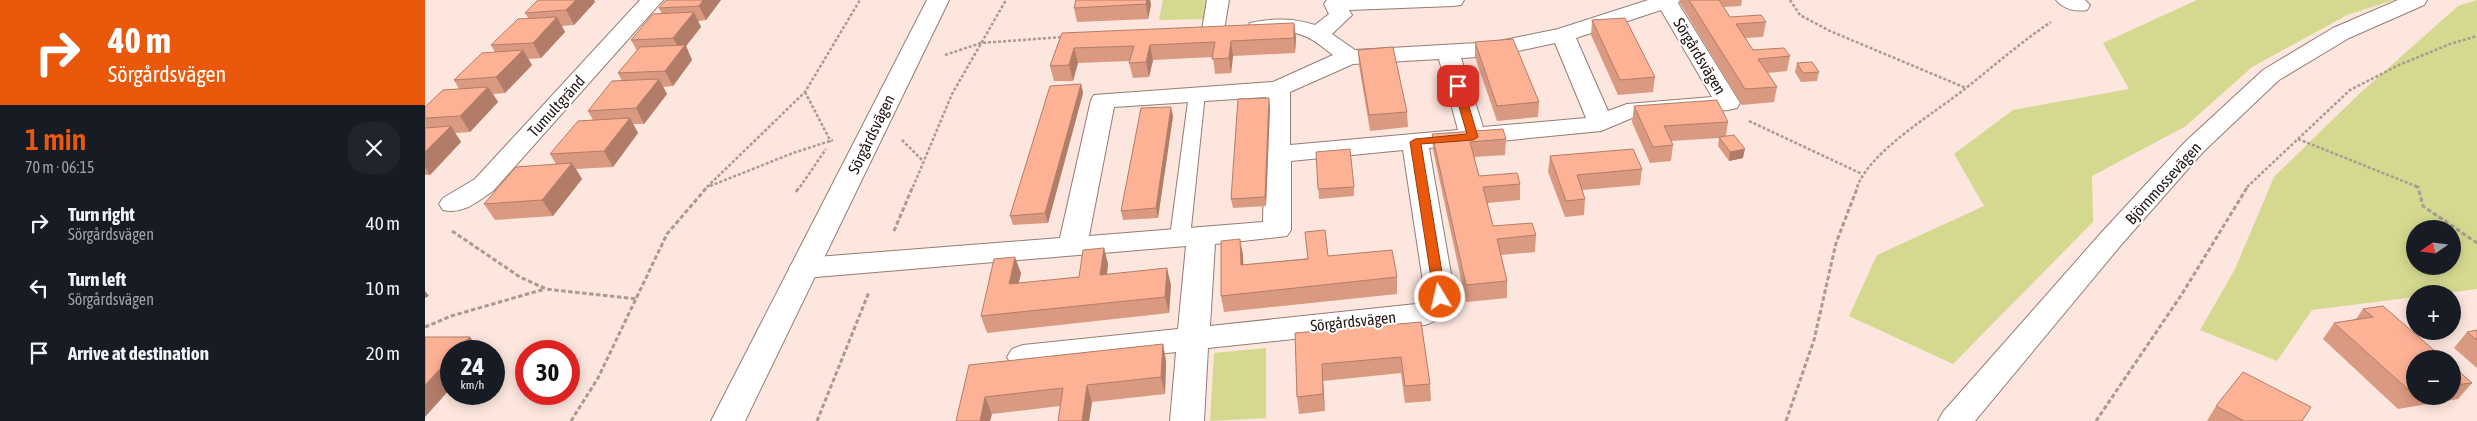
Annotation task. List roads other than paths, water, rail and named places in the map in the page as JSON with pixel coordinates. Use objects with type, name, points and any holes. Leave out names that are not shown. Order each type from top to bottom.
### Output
[{"type":"street","name":"Tumultgränd","points":[[453,204],[484,185],[652,0]]},
{"type":"street","name":"Sörgårdsvägen","points":[[727,421],[917,38],[939,0]]},
{"type":"street","points":[[1218,0],[1219,29],[1295,26],[1318,34],[1350,58]]},
{"type":"street","points":[[1333,2],[1444,0]]},
{"type":"street","name":"Sörgårdsvägen","points":[[1073,245],[1103,100],[1278,89],[1333,63],[1350,58],[1495,48],[1563,36],[1668,0],[1728,103],[1627,111],[1601,124],[1278,154]]},
{"type":"street","name":"Björnmossevägen","points":[[1955,421],[2111,239],[2194,147],[2271,75],[2341,33],[2416,0]]},
{"type":"street","points":[[1318,34],[1341,15],[1333,2]]},
{"type":"street","points":[[1563,36],[1601,124]]},
{"type":"street","points":[[1448,52],[1473,137]]},
{"type":"street","points":[[804,268],[1277,230],[1278,89]]},
{"type":"street","name":"Sörgårdsvägen","points":[[1023,357],[1425,314],[1440,297],[1415,142]]},
{"type":"street","points":[[1187,421],[1193,339],[1190,236]]},
{"type":"lane","points":[[1190,236],[1197,94]]}]
